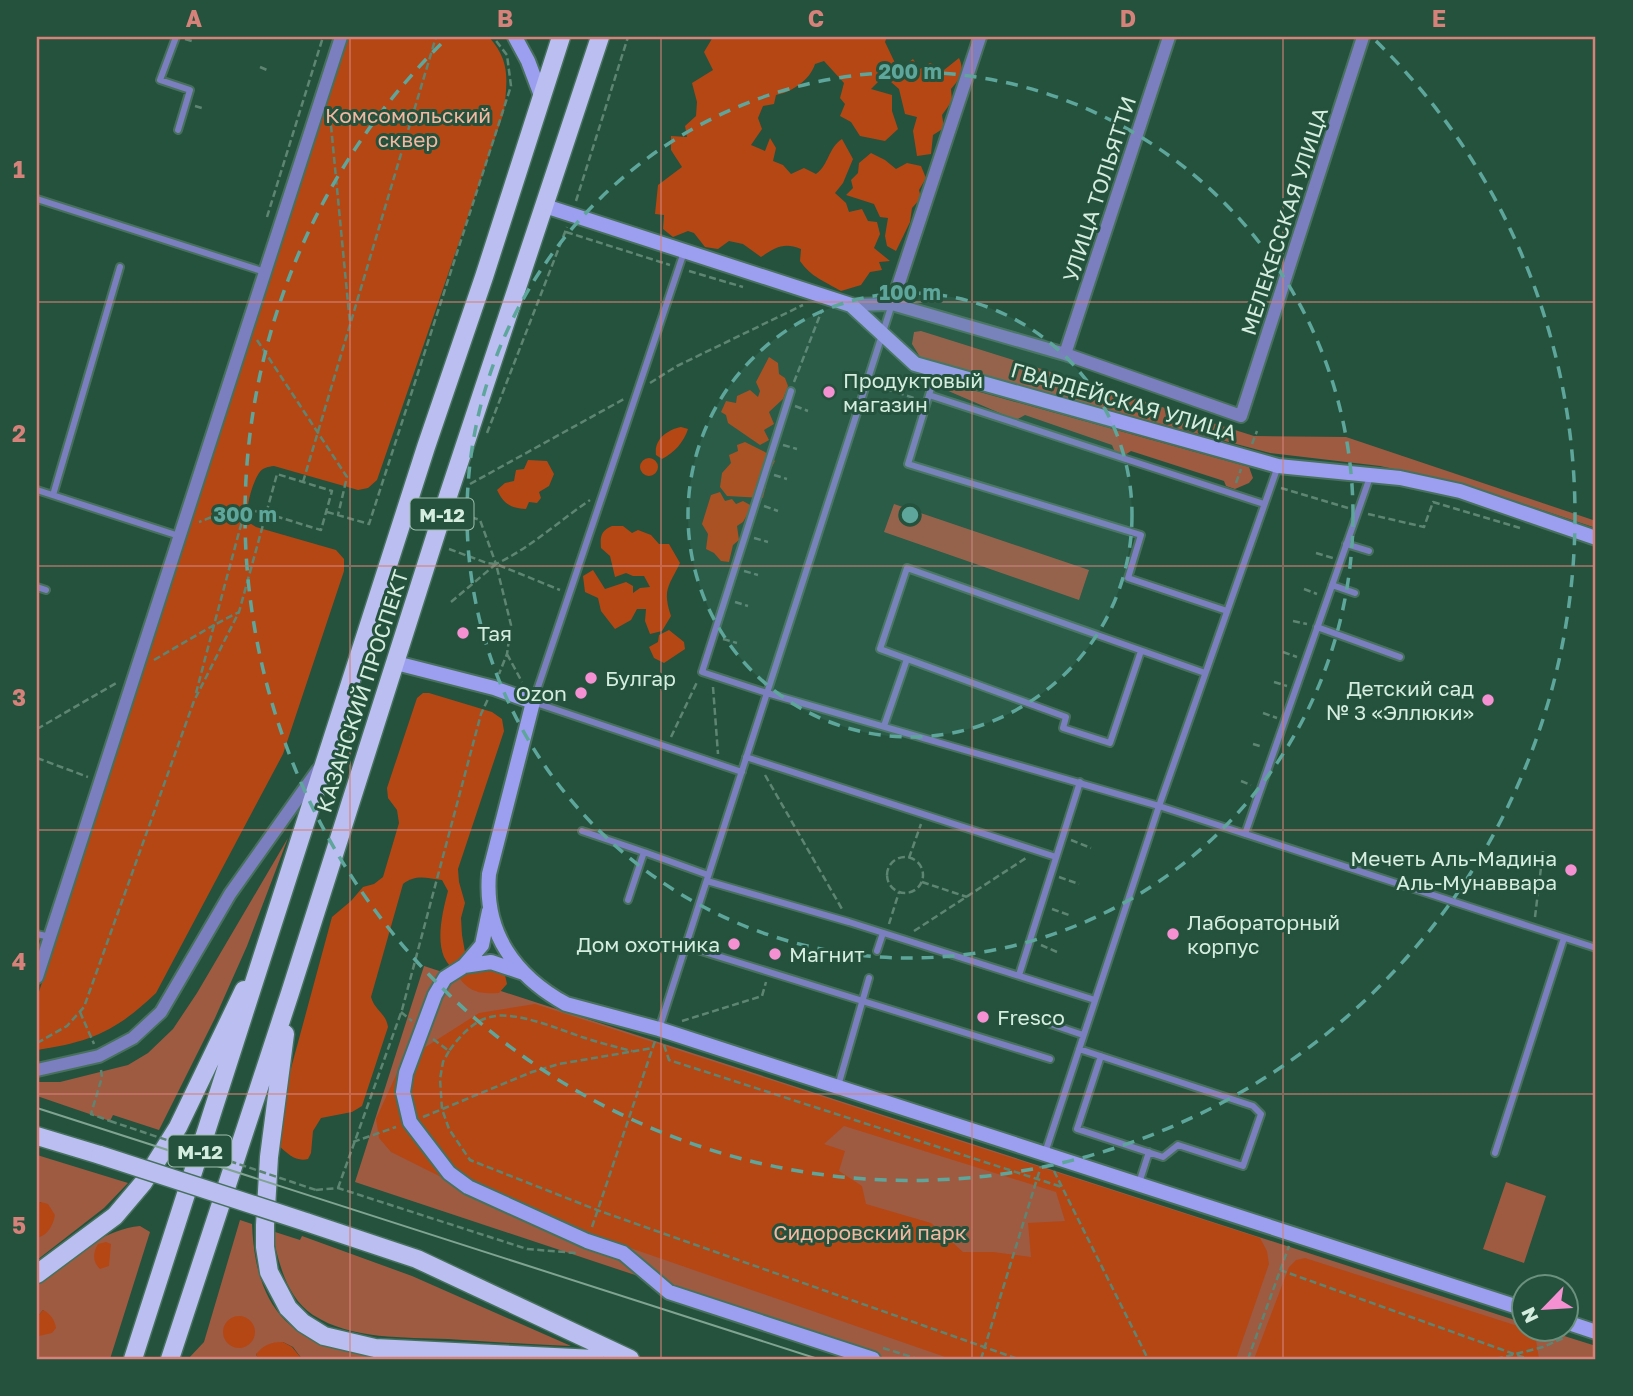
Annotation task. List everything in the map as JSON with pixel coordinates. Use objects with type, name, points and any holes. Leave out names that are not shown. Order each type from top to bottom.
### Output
[{"type":"main road","name":"КАЗАНСКИЙ ПРОСПЕКТ","points":[[133,1359],[426,447],[561,37]]},
{"type":"main road","name":"КАЗАНСКИЙ ПРОСПЕКТ","points":[[170,1359],[290,993],[449,492],[600,37]]},
{"type":"main road","points":[[37,1274],[115,1216],[143,1183],[178,1127],[223,1029],[268,944]]},
{"type":"main road","points":[[290,993],[269,1157],[265,1225],[265,1247],[270,1272],[288,1308],[303,1324],[324,1336],[375,1348],[594,1359]]},
{"type":"main road","points":[[37,1136],[417,1259],[630,1359]]},
{"type":"street","points":[[37,977],[43,935],[136,671],[341,37]]},
{"type":"street","points":[[515,37],[528,61],[542,98]]},
{"type":"street","points":[[892,304],[981,37]]},
{"type":"street","name":"УЛИЦА ТОЛЬЯТТИ","points":[[1065,354],[1169,37]]},
{"type":"street","name":"МЕЛЕКЕССКАЯ УЛИЦА","points":[[1065,354],[1241,416],[1363,37]]},
{"type":"street","name":"ГВАРДЕЙСКАЯ УЛИЦА","points":[[545,206],[851,305],[915,364],[1278,466],[1400,478],[1460,491],[1596,538]]},
{"type":"street","points":[[851,305],[892,304],[1065,354]]},
{"type":"street","points":[[396,663],[494,688],[533,702],[489,874],[490,910],[482,945],[464,966],[445,978],[435,995],[406,1073],[403,1092],[410,1122],[449,1173],[468,1187],[587,1241],[623,1254],[669,1292],[876,1353]]},
{"type":"street","points":[[37,1070],[99,1056],[133,1038],[161,1012],[230,894],[328,756]]},
{"type":"street","points":[[490,910],[502,946],[540,987],[566,1004],[659,1029],[1510,1304]]},
{"type":"street","points":[[464,966],[491,962],[526,974]]},
{"type":"lane","points":[[176,37],[160,80],[190,90],[177,131]]},
{"type":"lane","points":[[37,199],[265,272]]},
{"type":"lane","points":[[685,250],[533,702],[741,772]]},
{"type":"lane","points":[[53,495],[120,267]]},
{"type":"lane","points":[[659,1029],[892,304]]},
{"type":"lane","points":[[937,370],[908,464],[1140,535],[1128,578],[1227,611]]},
{"type":"lane","points":[[791,391],[702,672],[1159,806],[1596,948]]},
{"type":"lane","points":[[928,398],[1264,504]]},
{"type":"lane","points":[[1045,1153],[1159,806],[1278,466]]},
{"type":"lane","points":[[1245,834],[1370,475]]},
{"type":"lane","points":[[37,490],[181,532]]},
{"type":"lane","points":[[1346,544],[1368,551]]},
{"type":"lane","points":[[1140,651],[1110,743],[1063,728],[1066,717],[880,649],[907,568],[1205,673]]},
{"type":"lane","points":[[1332,585],[1355,593]]},
{"type":"lane","points":[[37,587],[46,590]]},
{"type":"lane","points":[[1317,627],[1400,657]]},
{"type":"lane","points":[[884,726],[907,659]]},
{"type":"lane","points":[[746,757],[1056,857]]},
{"type":"lane","points":[[1019,975],[1080,782]]},
{"type":"lane","points":[[582,831],[644,852],[707,878],[1095,1000]]},
{"type":"lane","points":[[628,900],[644,852]]},
{"type":"lane","points":[[877,951],[883,933]]},
{"type":"lane","points":[[1495,1153],[1564,938]]},
{"type":"lane","points":[[685,946],[1050,1059]]},
{"type":"lane","points":[[838,1086],[869,978]]},
{"type":"lane","points":[[1039,1020],[1083,1035]]},
{"type":"lane","points":[[1079,1049],[1101,1056],[1253,1106],[1261,1114],[1243,1166],[1178,1144],[1163,1157],[1077,1129],[1101,1056]]},
{"type":"lane","points":[[1139,1183],[1149,1152]]},
{"type":"path","points":[[303,482],[436,37]]},
{"type":"path","points":[[327,512],[369,524],[511,86],[507,55],[493,37]]},
{"type":"path","points":[[487,435],[572,215],[628,37]]},
{"type":"path","points":[[260,67],[267,70]]},
{"type":"path","points":[[330,108],[350,326]]},
{"type":"path","points":[[791,391],[827,297]]},
{"type":"path","points":[[247,326],[347,477],[338,515]]},
{"type":"path","points":[[866,382],[928,398]]},
{"type":"path","points":[[467,485],[472,473]]},
{"type":"path","points":[[181,532],[236,509],[266,515],[321,530],[332,491],[277,474],[266,515],[239,612],[194,701]]},
{"type":"path","points":[[1270,485],[1357,511],[1424,527],[1433,502],[1519,528]]},
{"type":"path","points":[[451,602],[496,564],[518,554],[604,490]]},
{"type":"path","points":[[37,1043],[67,1026],[84,1007],[194,701],[245,510]]},
{"type":"path","points":[[338,1188],[402,1010],[481,714],[507,654],[511,625],[496,564],[480,520],[461,514]]},
{"type":"path","points":[[449,551],[496,564],[569,594]]},
{"type":"path","points":[[1316,552],[1340,560]]},
{"type":"path","points":[[735,568],[758,575]]},
{"type":"path","points":[[1304,589],[1328,597]]},
{"type":"path","points":[[725,599],[748,606]]},
{"type":"path","points":[[136,671],[239,612]]},
{"type":"path","points":[[1293,621],[1317,627]]},
{"type":"path","points":[[713,636],[737,643]]},
{"type":"path","points":[[1283,652],[1306,660]]},
{"type":"path","points":[[507,654],[533,702]]},
{"type":"path","points":[[666,747],[702,672]]},
{"type":"path","points":[[712,675],[719,764]]},
{"type":"path","points":[[37,729],[118,682]]},
{"type":"path","points":[[37,758],[88,777]]},
{"type":"path","points":[[756,760],[849,922]]},
{"type":"path","points":[[909,858],[924,814]]},
{"type":"path","points":[[1062,837],[1091,848]]},
{"type":"path","points":[[903,939],[1037,850]]},
{"type":"path","points":[[1538,908],[1543,851]]},
{"type":"path","points":[[909,858],[922,869],[922,882],[912,892],[899,892],[888,880],[889,868],[897,859],[909,858]]},
{"type":"path","points":[[1051,874],[1079,884]]},
{"type":"path","points":[[922,882],[967,897]]},
{"type":"path","points":[[883,933],[890,923],[899,892]]},
{"type":"path","points":[[1041,906],[1069,915]]},
{"type":"path","points":[[1030,941],[1057,952]]},
{"type":"path","points":[[659,1029],[762,996],[769,972]]},
{"type":"path","points":[[80,1012],[99,1056]]},
{"type":"path","points":[[634,1051],[528,1021],[490,1017],[457,1040],[443,1062],[440,1079],[442,1109],[449,1129],[470,1160],[597,1210],[1018,1359]]},
{"type":"path","points":[[102,1077],[91,1114],[110,1121],[316,1190],[338,1188],[527,1249],[583,1253],[659,1029]]},
{"type":"path","points":[[659,1029],[668,1060],[1062,1187]]},
{"type":"path","points":[[423,1031],[449,1051]]},
{"type":"path","points":[[353,1143],[532,1072],[559,1064],[653,1048]]},
{"type":"path","points":[[981,1359],[1045,1153]]},
{"type":"path","points":[[1045,1153],[1148,1359]]},
{"type":"path","points":[[1248,1359],[1293,1233]]},
{"type":"path","points":[[1280,1270],[1528,1359]]},
{"type":"path","points":[[1496,1359],[1543,1347],[1591,1330]]},
{"type":"path","points":[[876,1353],[918,1359]]},
{"type":"green space","name":"Комсомольский сквер","points":[[347,37],[489,37],[501,55],[506,72],[504,112],[377,480],[368,488],[358,490],[274,466],[261,471],[256,478],[248,503],[248,522],[256,527],[336,550],[344,559],[344,571],[283,754],[156,993],[128,1017],[102,1033],[73,1043],[37,1050],[37,998]]},
{"type":"green space","points":[[713,37],[887,37],[885,42],[895,63],[887,77],[871,89],[892,95],[892,111],[898,129],[885,141],[860,136],[851,122],[840,116],[845,104],[840,98],[844,83],[824,61],[815,64],[800,84],[776,95],[774,104],[763,106],[758,118],[762,129],[751,145],[765,151],[770,138],[776,148],[773,161],[783,165],[791,174],[804,168],[816,174],[842,139],[853,159],[843,183],[835,193],[846,203],[849,212],[862,209],[868,221],[877,222],[880,234],[874,248],[890,261],[879,262],[882,270],[870,272],[861,285],[841,291],[823,281],[804,266],[800,261],[801,249],[795,247],[780,247],[761,257],[743,244],[729,241],[718,249],[705,247],[694,233],[688,231],[673,237],[663,229],[664,215],[655,214],[658,185],[682,167],[671,150],[671,136],[687,137],[685,126],[696,116],[697,102],[692,83],[713,70],[704,52]]},
{"type":"green space","points":[[959,58],[959,78],[951,89],[952,101],[942,115],[944,128],[933,135],[931,154],[917,156],[913,131],[917,117],[905,114],[899,89],[891,82],[901,68],[913,59],[920,69],[930,63],[944,70]]},
{"type":"green space","points":[[871,153],[896,169],[907,163],[921,166],[926,178],[919,190],[921,198],[912,208],[910,222],[896,251],[887,246],[885,236],[888,218],[880,217],[874,204],[846,195],[853,188],[851,180],[858,173],[859,163]]},
{"type":"green space","points":[[921,331],[1254,436],[1346,437],[1596,521],[1596,528],[1464,484],[1380,466],[1270,453],[928,362],[920,357],[912,344],[914,332]]},
{"type":"green space","points":[[769,357],[778,363],[779,374],[785,378],[788,386],[783,399],[769,412],[774,424],[764,430],[769,440],[760,445],[728,423],[726,415],[721,412],[726,401],[736,403],[737,396],[750,390],[758,397],[760,391],[756,382]]},
{"type":"green space","points":[[951,384],[1249,467],[1253,478],[1249,483],[1235,489],[1226,486],[1224,481],[1131,451],[1125,455],[1115,452],[1112,445],[1025,415],[1016,420],[946,390]]},
{"type":"green space","points":[[681,427],[688,429],[678,447],[662,459],[656,455],[659,440],[671,430]]},
{"type":"green space","points":[[745,442],[765,452],[775,461],[763,498],[727,496],[720,487],[722,473],[731,463],[729,455],[738,451],[737,445]]},
{"type":"green space","points":[[649,458],[655,461],[658,467],[655,473],[649,476],[643,473],[640,467],[643,461]]},
{"type":"green space","points":[[528,460],[547,461],[554,474],[549,486],[539,492],[541,498],[537,503],[529,502],[526,509],[516,508],[505,502],[497,490],[505,483],[514,481],[516,470],[524,469]]},
{"type":"green space","points":[[720,492],[725,501],[732,499],[736,504],[743,501],[752,506],[743,522],[737,526],[739,540],[733,545],[729,562],[721,561],[706,549],[708,534],[702,524],[711,495]]},
{"type":"green space","points":[[894,504],[1089,570],[1079,600],[884,532]]},
{"type":"green space","points":[[612,526],[623,526],[632,533],[638,530],[651,535],[659,544],[669,544],[680,563],[668,588],[667,600],[671,616],[662,631],[650,634],[645,621],[646,609],[637,609],[631,620],[615,629],[601,611],[598,598],[585,592],[583,576],[593,570],[605,589],[626,582],[633,586],[633,593],[640,588],[650,587],[644,576],[626,573],[615,577],[610,556],[601,548],[603,532]]},
{"type":"green space","points":[[669,630],[684,642],[685,649],[664,663],[654,658],[649,647],[658,642],[659,635]]},
{"type":"green space","points":[[423,693],[492,712],[502,719],[504,731],[458,869],[465,903],[461,918],[465,952],[472,963],[494,968],[505,975],[507,984],[499,993],[475,991],[461,981],[447,962],[440,933],[448,891],[442,880],[417,878],[403,884],[371,997],[388,1027],[362,1106],[352,1112],[321,1118],[313,1131],[308,1159],[292,1157],[279,1146],[277,1120],[332,917],[363,887],[374,884],[383,877],[399,823],[397,810],[388,798],[387,788],[417,698]]},
{"type":"green space","points":[[288,838],[247,946],[215,1018],[159,1130],[113,1115],[110,1121],[37,1096],[37,1082],[60,1082],[128,1065],[148,1053],[173,1029]]},
{"type":"green space","name":"Сидоровский парк","points":[[424,966],[1510,1318],[1510,1344],[1580,1344],[1580,1341],[1596,1346],[1596,1359],[888,1359],[355,1182]]},
{"type":"green space","name":"Сидоровский парк","points":[[535,1004],[1260,1238],[1267,1251],[1269,1264],[1236,1359],[951,1359],[477,1195],[391,1152],[379,1138],[376,1119],[402,1062],[479,1013]],"holes":[[[844,1126],[1056,1192],[1065,1221],[1028,1223],[1031,1257],[993,1252],[963,1252],[931,1223],[866,1204],[862,1186],[839,1171],[845,1151],[824,1144]]]},
{"type":"green space","points":[[37,1155],[128,1183],[104,1208],[37,1260],[41,1202],[37,1204]]},
{"type":"green space","points":[[1506,1182],[1546,1196],[1524,1263],[1483,1249]]},
{"type":"green space","points":[[37,1204],[48,1204],[55,1215],[49,1230],[37,1238]]},
{"type":"green space","points":[[240,1220],[252,1224],[258,1268],[270,1301],[289,1324],[314,1340],[343,1350],[375,1355],[450,1359],[302,1359],[293,1347],[283,1342],[256,1354],[258,1359],[188,1359],[204,1342]]},
{"type":"green space","points":[[140,1226],[150,1232],[110,1359],[37,1359],[37,1335],[39,1336],[52,1319],[43,1310],[37,1317],[37,1284],[98,1240]]},
{"type":"green space","points":[[272,1231],[300,1240],[302,1236],[412,1276],[571,1346],[379,1336],[328,1323],[313,1315],[296,1298],[280,1266]]},
{"type":"green space","points":[[98,1244],[111,1244],[109,1266],[100,1269],[94,1254]]},
{"type":"green space","points":[[1305,1258],[1510,1323],[1510,1344],[1537,1344],[1539,1359],[1254,1359],[1289,1267],[1296,1260]]},
{"type":"green space","points":[[43,1310],[52,1317],[56,1328],[52,1333],[39,1336],[37,1317]]},
{"type":"green space","points":[[239,1316],[250,1321],[255,1332],[250,1343],[239,1348],[228,1343],[223,1332],[228,1321]]},
{"type":"green space","points":[[283,1342],[292,1347],[302,1359],[258,1359],[256,1354],[265,1346]]},
{"type":"tram line","points":[[37,1108],[818,1359]]},
{"type":"place","name":"Продуктовый магазин","points":[[829,392]]},
{"type":"place","name":"Тая","points":[[463,633]]},
{"type":"place","name":"Булгар","points":[[591,678]]},
{"type":"place","name":"Ozon","points":[[581,693]]},
{"type":"place","name":"Детский сад № 3 «Эллюки»","points":[[1488,700]]},
{"type":"place","name":"Мечеть Аль-Мадина Аль-Мунаввара","points":[[1571,870]]},
{"type":"place","name":"Лабораторный корпус","points":[[1173,934]]},
{"type":"place","name":"Дом охотника","points":[[734,944]]},
{"type":"place","name":"Магнит","points":[[775,954]]},
{"type":"place","name":"Fresco","points":[[983,1017]]}]
